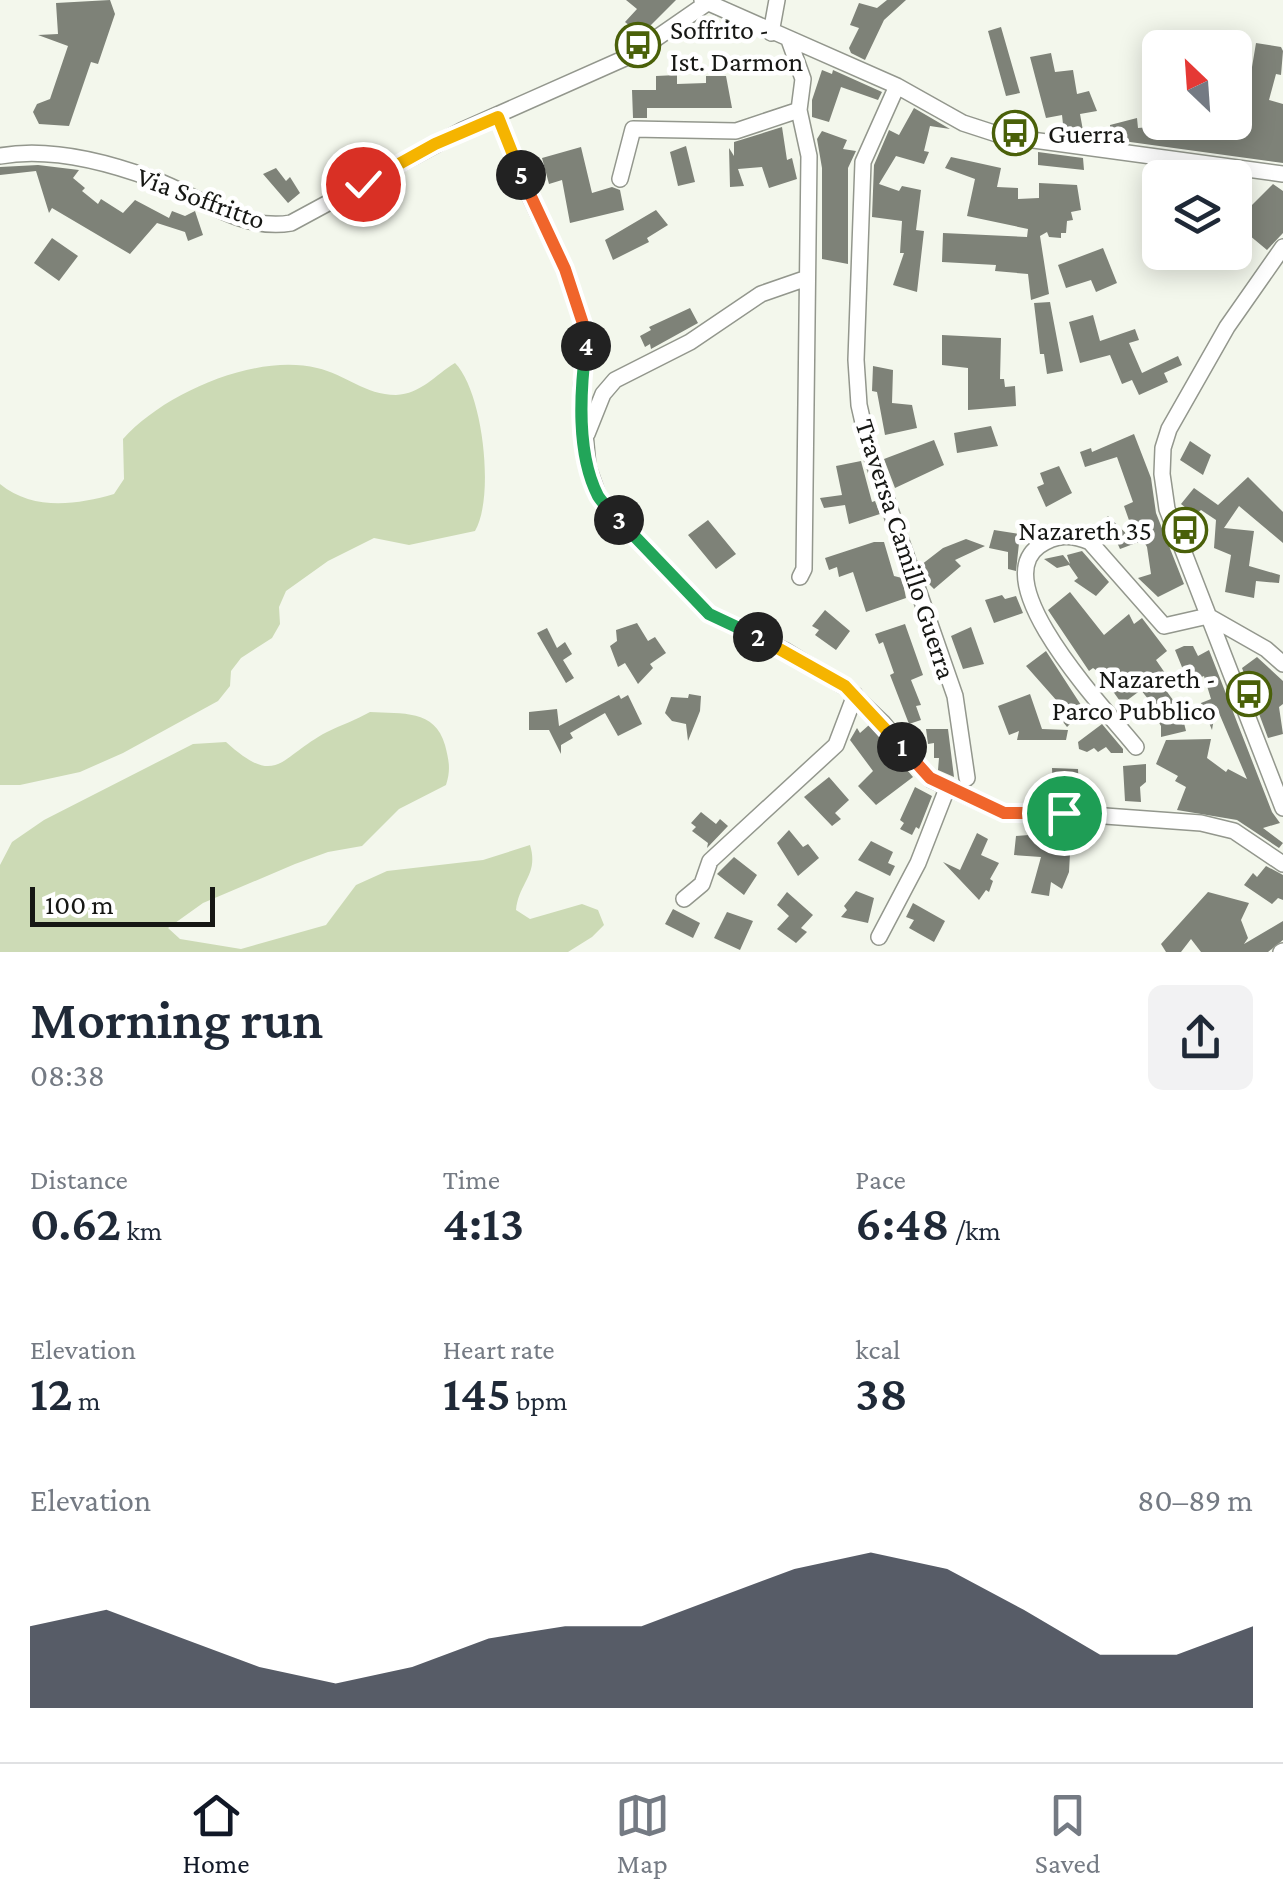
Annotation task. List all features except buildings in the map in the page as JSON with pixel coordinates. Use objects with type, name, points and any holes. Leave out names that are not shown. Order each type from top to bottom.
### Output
[{"type":"street","points":[[771,32],[777,0]]},
{"type":"street","points":[[705,2],[897,86],[963,123],[1003,136],[1283,174]]},
{"type":"street","name":"Via Soffritto","points":[[0,156],[89,160],[152,178],[269,227],[291,223],[435,144],[632,54],[705,2]]},
{"type":"street","points":[[789,40],[803,79],[799,110],[808,156],[806,494],[804,568],[800,576]]},
{"type":"street","name":"Traversa Camillo Guerra","points":[[897,86],[863,162],[856,343],[859,406],[870,449],[955,696],[967,778]]},
{"type":"street","points":[[620,180],[632,129],[736,131],[799,110]]},
{"type":"street","points":[[498,117],[526,188],[565,269],[587,336],[581,389],[588,467],[599,498],[709,614],[784,650],[855,695],[930,778],[1004,813],[1064,813],[1216,826],[1234,831],[1283,864]]},
{"type":"street","points":[[1283,247],[1227,327],[1169,429],[1163,448],[1167,509],[1278,783],[1283,808]]},
{"type":"street","points":[[585,440],[604,394],[615,380],[690,342],[761,294],[807,278]]},
{"type":"street","points":[[1136,748],[1035,613],[1024,578],[1032,551],[1056,536],[1078,536],[1090,542],[1164,626],[1208,616],[1266,649],[1283,664]]},
{"type":"street","points":[[684,899],[702,884],[710,861],[836,745],[855,695]]},
{"type":"street","points":[[879,937],[918,863],[948,786]]},
{"type":"green space","points":[[455,363],[473,396],[483,445],[484,494],[475,531],[409,545],[374,538],[328,561],[286,591],[279,607],[280,624],[272,638],[241,658],[231,671],[230,686],[218,701],[80,772],[20,785],[0,785],[0,484],[13,493],[41,502],[85,501],[114,494],[124,479],[123,439],[162,406],[186,392],[240,372],[267,366],[317,368],[375,392],[396,395],[420,388]]},
{"type":"green space","points":[[370,712],[416,716],[434,725],[448,756],[446,785],[399,809],[362,846],[328,852],[203,903],[168,928],[180,939],[241,949],[326,925],[356,885],[387,871],[483,860],[530,845],[532,864],[516,910],[530,919],[582,904],[598,910],[604,925],[568,952],[0,952],[0,865],[12,842],[44,820],[193,744],[226,742],[257,764],[268,766],[288,759],[327,732]]},
{"type":"place","name":"Soffrito - Ist. Darmon","points":[[638,45]]},
{"type":"place","name":"Guerra","points":[[1015,133]]},
{"type":"place","name":"Nazareth 35","points":[[1185,530]]},
{"type":"place","name":"Nazareth - Parco Pubblico","points":[[1249,694]]},
{"type":"route","points":[[363,184],[463,130],[498,117],[526,188],[565,269],[587,336],[581,389],[588,467],[599,498],[709,614],[784,650],[845,686],[883,722],[930,778],[1004,813],[1064,813]]}]
